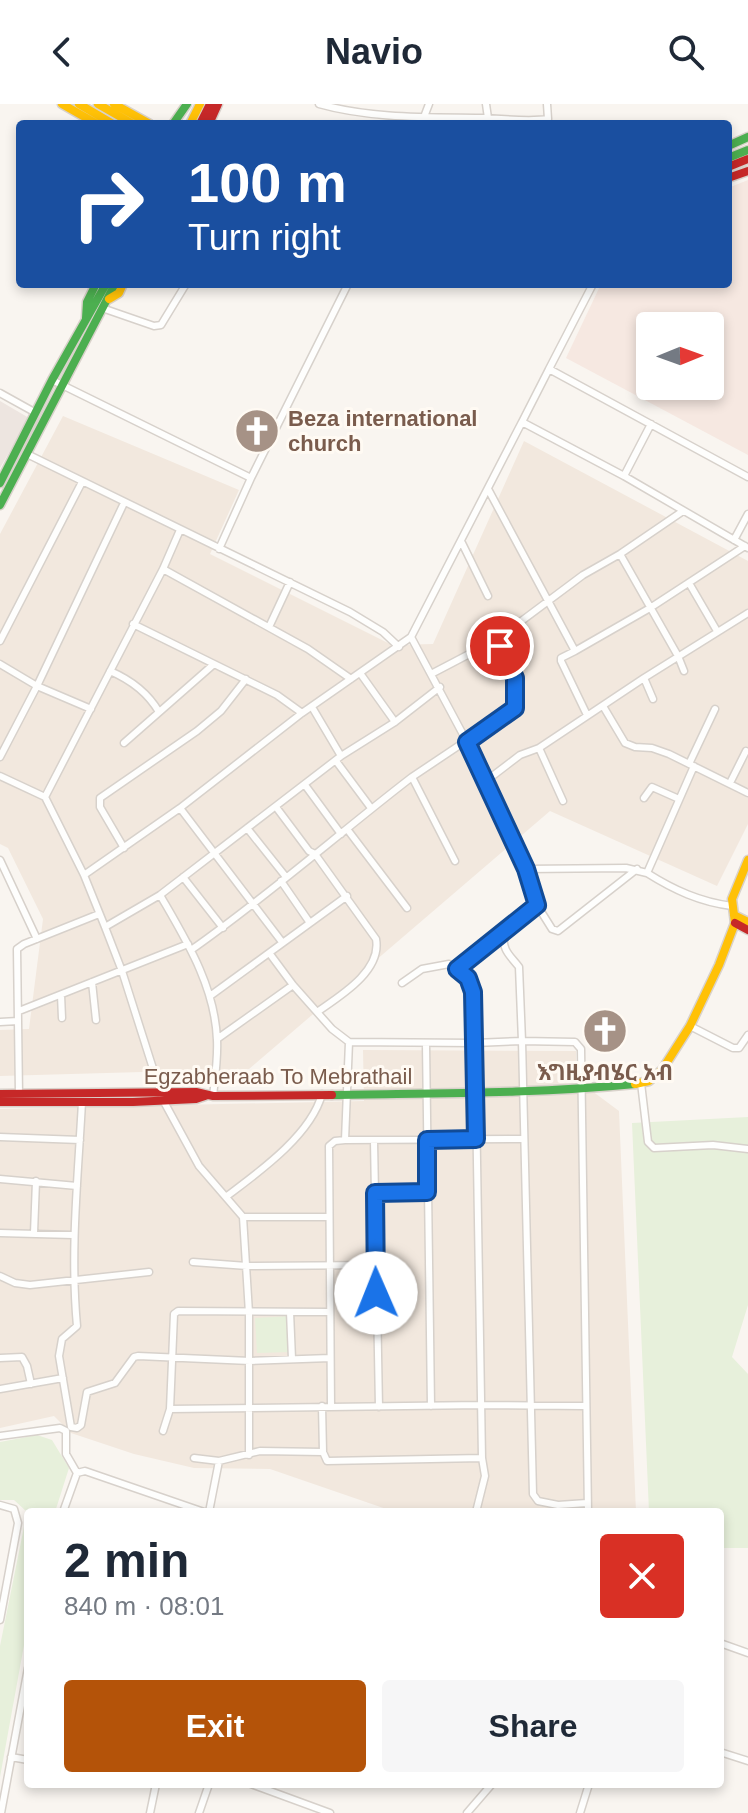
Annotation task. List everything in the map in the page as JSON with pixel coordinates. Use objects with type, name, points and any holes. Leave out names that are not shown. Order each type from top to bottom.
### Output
[{"type":"main road","points":[[62,104],[90,120]]},
{"type":"main road","points":[[79,104],[106,120]]},
{"type":"main road","points":[[98,104],[126,120]]},
{"type":"main road","points":[[114,104],[143,120]]},
{"type":"main road","points":[[86,320],[87,302],[94,288]]},
{"type":"main road","points":[[101,304],[105,288]]},
{"type":"main road","points":[[0,483],[36,413],[112,288]]},
{"type":"main road","points":[[0,505],[86,320],[121,288]]},
{"type":"main road","points":[[641,1083],[649,1081],[662,1070],[690,1026],[719,965],[734,915],[737,883],[748,860]]},
{"type":"main road","points":[[734,915],[748,922]]},
{"type":"main road","points":[[734,915],[748,930]]},
{"type":"main road","name":"Egzabheraab To Mebrathail","points":[[0,1094],[196,1099],[209,1096],[476,1093],[641,1083]]},
{"type":"main road","points":[[0,1102],[82,1102],[162,1096]]},
{"type":"street","points":[[319,104],[424,117],[506,120]]},
{"type":"street","points":[[424,117],[429,104]]},
{"type":"street","points":[[486,104],[488,118]]},
{"type":"street","points":[[540,120],[548,119],[547,104]]},
{"type":"street","points":[[101,304],[154,326],[161,325],[184,288]]},
{"type":"street","points":[[219,549],[346,288]]},
{"type":"street","points":[[84,875],[180,808],[302,713],[411,637],[591,288]]},
{"type":"street","points":[[549,369],[748,477]]},
{"type":"street","points":[[57,382],[251,478]]},
{"type":"street","points":[[0,393],[36,413]]},
{"type":"street","points":[[522,422],[624,476],[746,547],[650,608],[561,658],[587,715]]},
{"type":"street","points":[[624,476],[651,424]]},
{"type":"street","points":[[26,454],[290,582],[368,623],[399,647]]},
{"type":"street","points":[[0,641],[82,482]]},
{"type":"street","points":[[488,489],[575,651]]},
{"type":"street","points":[[0,757],[124,503]]},
{"type":"street","points":[[433,673],[496,640],[549,599],[683,511]]},
{"type":"street","points":[[734,540],[748,514]]},
{"type":"street","points":[[45,797],[163,569],[180,530]]},
{"type":"street","points":[[462,543],[488,596]]},
{"type":"street","points":[[620,554],[684,671]]},
{"type":"street","points":[[163,569],[308,649],[351,679]]},
{"type":"street","points":[[269,627],[290,582]]},
{"type":"street","points":[[689,583],[717,631]]},
{"type":"street","points":[[486,781],[520,755],[539,748],[748,613]]},
{"type":"street","points":[[133,624],[292,703],[302,713]]},
{"type":"street","points":[[411,637],[433,673],[486,781],[526,869],[537,905],[552,929],[558,931],[637,869]]},
{"type":"street","points":[[19,1011],[190,947],[223,928],[412,777],[515,708],[515,678],[496,640]]},
{"type":"street","points":[[0,664],[37,686],[91,709]]},
{"type":"street","points":[[124,743],[214,664]]},
{"type":"street","points":[[110,671],[124,677],[151,698],[159,712]]},
{"type":"street","points":[[360,673],[395,722]]},
{"type":"street","points":[[644,678],[653,699]]},
{"type":"street","points":[[124,848],[100,807],[100,798],[197,731],[221,711],[246,679]]},
{"type":"street","points":[[105,927],[160,895],[338,758],[395,722],[440,687]]},
{"type":"street","points":[[603,706],[625,743],[652,748],[748,793]]},
{"type":"street","points":[[312,707],[338,758],[371,808]]},
{"type":"street","points":[[647,873],[715,709]]},
{"type":"street","points":[[539,748],[563,801]]},
{"type":"street","points":[[730,783],[746,751]]},
{"type":"street","points":[[0,776],[45,797],[84,875],[105,927],[162,1096],[199,1166],[243,1217],[249,1313],[249,1455]]},
{"type":"street","points":[[412,777],[455,861]]},
{"type":"street","points":[[305,785],[407,908]]},
{"type":"street","points":[[644,798],[652,787],[679,799]]},
{"type":"street","points":[[276,807],[347,896],[376,939],[375,958],[351,986],[317,1012]]},
{"type":"street","points":[[180,808],[282,942]]},
{"type":"street","points":[[247,828],[310,923]]},
{"type":"street","points":[[0,860],[37,939]]},
{"type":"street","points":[[526,869],[637,869],[687,896],[734,915]]},
{"type":"street","points":[[183,877],[223,928]]},
{"type":"street","points":[[160,895],[190,947],[210,996],[217,1039],[209,1096]]},
{"type":"street","points":[[210,996],[347,896]]},
{"type":"street","points":[[457,969],[537,905]]},
{"type":"street","points":[[19,1094],[17,949],[99,914]]},
{"type":"street","points":[[503,931],[507,957],[519,967],[533,1494],[540,1502],[558,1505],[587,1503]]},
{"type":"street","points":[[270,954],[317,1012],[349,1042],[426,1044],[522,1041],[575,1042],[579,1045],[588,1508]]},
{"type":"street","points":[[402,983],[422,969],[449,964],[468,978],[473,992],[482,1458],[485,1476],[477,1508]]},
{"type":"street","points":[[92,982],[96,1020]]},
{"type":"street","points":[[217,1039],[293,985]]},
{"type":"street","points":[[61,995],[62,1018]]},
{"type":"street","points":[[0,1022],[18,1021]]},
{"type":"street","points":[[690,1026],[733,1048],[739,1048],[748,1035]]},
{"type":"street","points":[[345,1140],[349,1042]]},
{"type":"street","points":[[426,1044],[431,1406]]},
{"type":"street","points":[[641,1083],[651,1146],[713,1145],[748,1149]]},
{"type":"street","points":[[230,1201],[277,1156],[314,1113],[322,1094]]},
{"type":"street","points":[[64,1508],[77,1473],[66,1454],[68,1429],[59,1356],[62,1339],[77,1326],[73,1235],[82,1102]]},
{"type":"street","points":[[0,1137],[80,1140]]},
{"type":"street","points":[[331,1406],[327,1152],[331,1143],[345,1140],[524,1139]]},
{"type":"street","points":[[374,1141],[379,1407]]},
{"type":"street","points":[[0,1179],[77,1186]]},
{"type":"street","points":[[34,1233],[36,1181]]},
{"type":"street","points":[[375,1193],[427,1192]]},
{"type":"street","points":[[243,1217],[328,1217]]},
{"type":"street","points":[[0,1233],[73,1235]]},
{"type":"street","points":[[193,1262],[247,1266],[375,1265]]},
{"type":"street","points":[[0,1276],[30,1285],[149,1272]]},
{"type":"street","points":[[163,1431],[170,1409],[174,1314],[178,1311],[329,1312]]},
{"type":"street","points":[[290,1312],[292,1359]]},
{"type":"street","points":[[0,1358],[22,1357],[31,1384]]},
{"type":"street","points":[[0,1436],[77,1428],[81,1425],[87,1392],[115,1383],[134,1357],[250,1361],[330,1358]]},
{"type":"street","points":[[0,1389],[63,1378]]},
{"type":"street","points":[[322,1406],[323,1452],[325,1459],[331,1461],[482,1458]]},
{"type":"street","points":[[170,1409],[584,1406]]},
{"type":"street","points":[[194,1458],[219,1461],[260,1451],[323,1452]]},
{"type":"street","points":[[208,1508],[219,1461]]},
{"type":"street","points":[[77,1473],[85,1471],[195,1508]]},
{"type":"street","points":[[538,1508],[540,1502]]},
{"type":"street","points":[[0,1505],[8,1506],[17,1513],[17,1535],[4,1581],[0,1620]]},
{"type":"street","points":[[724,1644],[748,1653]]},
{"type":"street","points":[[1,1813],[24,1689]]},
{"type":"street","points":[[724,1753],[748,1761]]},
{"type":"street","points":[[11,1757],[24,1759]]},
{"type":"street","points":[[150,1813],[155,1788]]},
{"type":"street","points":[[199,1813],[208,1788]]},
{"type":"street","points":[[262,1788],[330,1813]]},
{"type":"street","points":[[467,1813],[489,1788]]},
{"type":"street","points":[[580,1813],[588,1788]]},
{"type":"shaded area","points":[[748,180],[748,455],[645,400],[724,400],[724,312],[636,312],[636,395],[566,358],[599,288],[732,288],[732,186]]},
{"type":"shaded area","points":[[0,401],[29,418],[0,468]]},
{"type":"shaded area","points":[[63,416],[239,490],[210,554],[392,645],[433,644],[524,441],[748,561],[748,824],[717,886],[550,811],[249,1069],[0,1076],[0,1030],[29,1029],[43,919],[8,848],[0,844],[0,534]]},
{"type":"shaded area","points":[[363,1050],[576,1051],[576,1079],[619,1111],[636,1508],[383,1508],[270,1469],[194,1468],[134,1454],[71,1433],[54,1416],[0,1428],[0,1109],[364,1101]]},
{"type":"green space","points":[[748,1117],[748,1305],[732,1357],[748,1374],[748,1548],[724,1548],[724,1508],[649,1508],[632,1123]]},
{"type":"green space","points":[[290,1316],[291,1352],[257,1353],[255,1318]]},
{"type":"green space","points":[[37,1435],[52,1440],[69,1468],[56,1508],[24,1509],[14,1500],[0,1500],[0,1442]]},
{"type":"green space","points":[[24,1527],[24,1645],[0,1777],[0,1646]]},
{"type":"traffic: fast","points":[[176,120],[187,104]]},
{"type":"traffic: fast","points":[[732,144],[748,137]]},
{"type":"traffic: fast","points":[[732,156],[748,150]]},
{"type":"traffic: fast","points":[[86,318],[87,302],[94,288]]},
{"type":"traffic: fast","points":[[0,483],[52,380],[104,288]]},
{"type":"traffic: fast","points":[[0,505],[113,288]]},
{"type":"traffic: fast","points":[[332,1095],[521,1091],[635,1084]]},
{"type":"traffic: slow","points":[[62,104],[90,120]]},
{"type":"traffic: slow","points":[[79,104],[106,120]]},
{"type":"traffic: slow","points":[[98,104],[126,120]]},
{"type":"traffic: slow","points":[[114,104],[143,120]]},
{"type":"traffic: slow","points":[[192,120],[200,104]]},
{"type":"traffic: slow","points":[[109,299],[121,288]]},
{"type":"traffic: slow","points":[[635,1084],[649,1081],[662,1070],[690,1026],[735,923],[732,899],[748,860]]},
{"type":"traffic: slow","points":[[734,915],[748,922]]},
{"type":"traffic: jam","points":[[202,120],[210,104]]},
{"type":"traffic: jam","points":[[211,120],[218,104]]},
{"type":"traffic: jam","points":[[732,165],[748,159]]},
{"type":"traffic: jam","points":[[732,177],[748,171]]},
{"type":"traffic: jam","points":[[735,923],[748,930]]},
{"type":"traffic: jam","points":[[0,1094],[196,1092],[213,1096],[332,1095]]},
{"type":"traffic: jam","points":[[0,1102],[133,1102],[205,1096]]},
{"type":"place","name":"Beza international church","points":[[257,431]]},
{"type":"place","name":"እግዚያብሄር አብ","points":[[605,1031]]},
{"type":"route","points":[[376,1293],[375,1193],[427,1192],[427,1140],[476,1139],[473,992],[468,978],[457,969],[537,905],[526,869],[467,742],[515,708],[515,678],[500,646]]}]
